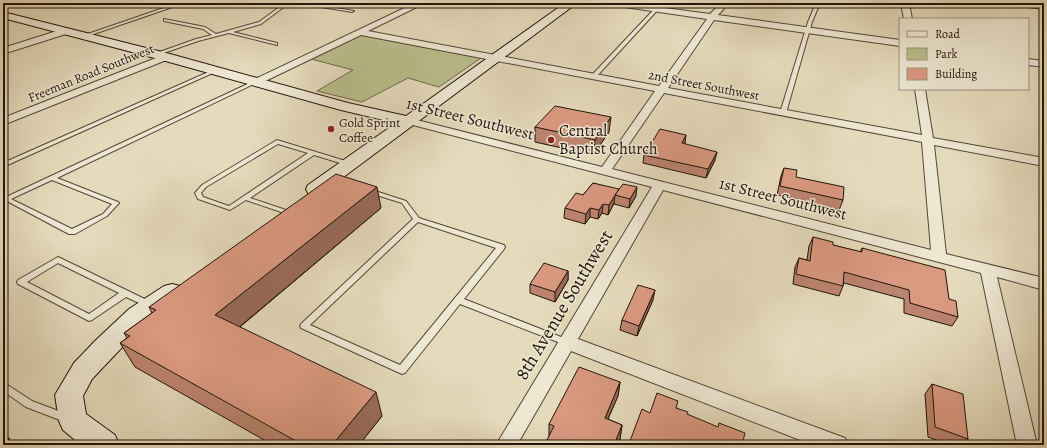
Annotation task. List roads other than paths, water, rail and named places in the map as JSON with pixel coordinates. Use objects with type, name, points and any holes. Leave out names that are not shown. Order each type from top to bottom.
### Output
[{"type":"street","points":[[256,82],[421,3]]},
{"type":"street","points":[[264,226],[284,211],[332,180],[350,164],[572,3]]},
{"type":"street","points":[[611,3],[899,43]]},
{"type":"street","points":[[604,172],[712,17],[726,3]]},
{"type":"street","points":[[905,3],[908,18]]},
{"type":"street","points":[[1011,3],[1044,7]]},
{"type":"street","name":"1st Street Southwest","points":[[3,15],[346,106],[1044,284]]},
{"type":"street","points":[[3,51],[66,31]]},
{"type":"street","name":"2nd Street Southwest","points":[[359,32],[1044,162]]},
{"type":"street","name":"Freeman Road Southwest","points":[[3,122],[161,56]]},
{"type":"street","points":[[1029,62],[1044,64]]},
{"type":"street","points":[[920,90],[928,140],[940,258]]},
{"type":"street","name":"8th Avenue Southwest","points":[[506,445],[659,186]]},
{"type":"street","points":[[988,270],[1027,445]]},
{"type":"street","points":[[104,445],[73,421],[69,395],[83,371],[138,315],[188,280]]},
{"type":"street","points":[[566,342],[838,445]]},
{"type":"lane","points":[[84,36],[182,3]]},
{"type":"lane","points":[[161,56],[216,35],[264,21],[287,3]]},
{"type":"lane","points":[[299,3],[352,11]]},
{"type":"lane","points":[[594,76],[662,3]]},
{"type":"lane","points":[[783,113],[808,30],[818,3]]},
{"type":"lane","points":[[165,20],[204,28],[216,35]]},
{"type":"lane","points":[[230,32],[276,44]]},
{"type":"lane","points":[[3,165],[215,71]]},
{"type":"lane","points":[[52,178],[116,203],[105,215],[72,232],[6,199],[256,82]]},
{"type":"lane","points":[[313,153],[230,208],[200,198],[198,193],[204,186],[277,142],[350,164]]},
{"type":"lane","points":[[359,188],[404,202],[417,219],[501,247],[402,370],[304,326],[417,219]]},
{"type":"lane","points":[[245,198],[284,211]]},
{"type":"lane","points":[[125,293],[89,318],[21,282],[58,260],[152,306]]},
{"type":"lane","points":[[459,300],[566,342]]},
{"type":"lane","points":[[3,386],[29,404],[73,421]]},
{"type":"place","name":"Gold Sprint Coffee","points":[[331,129]]},
{"type":"place","name":"Central Baptist Church","points":[[551,140]]}]
